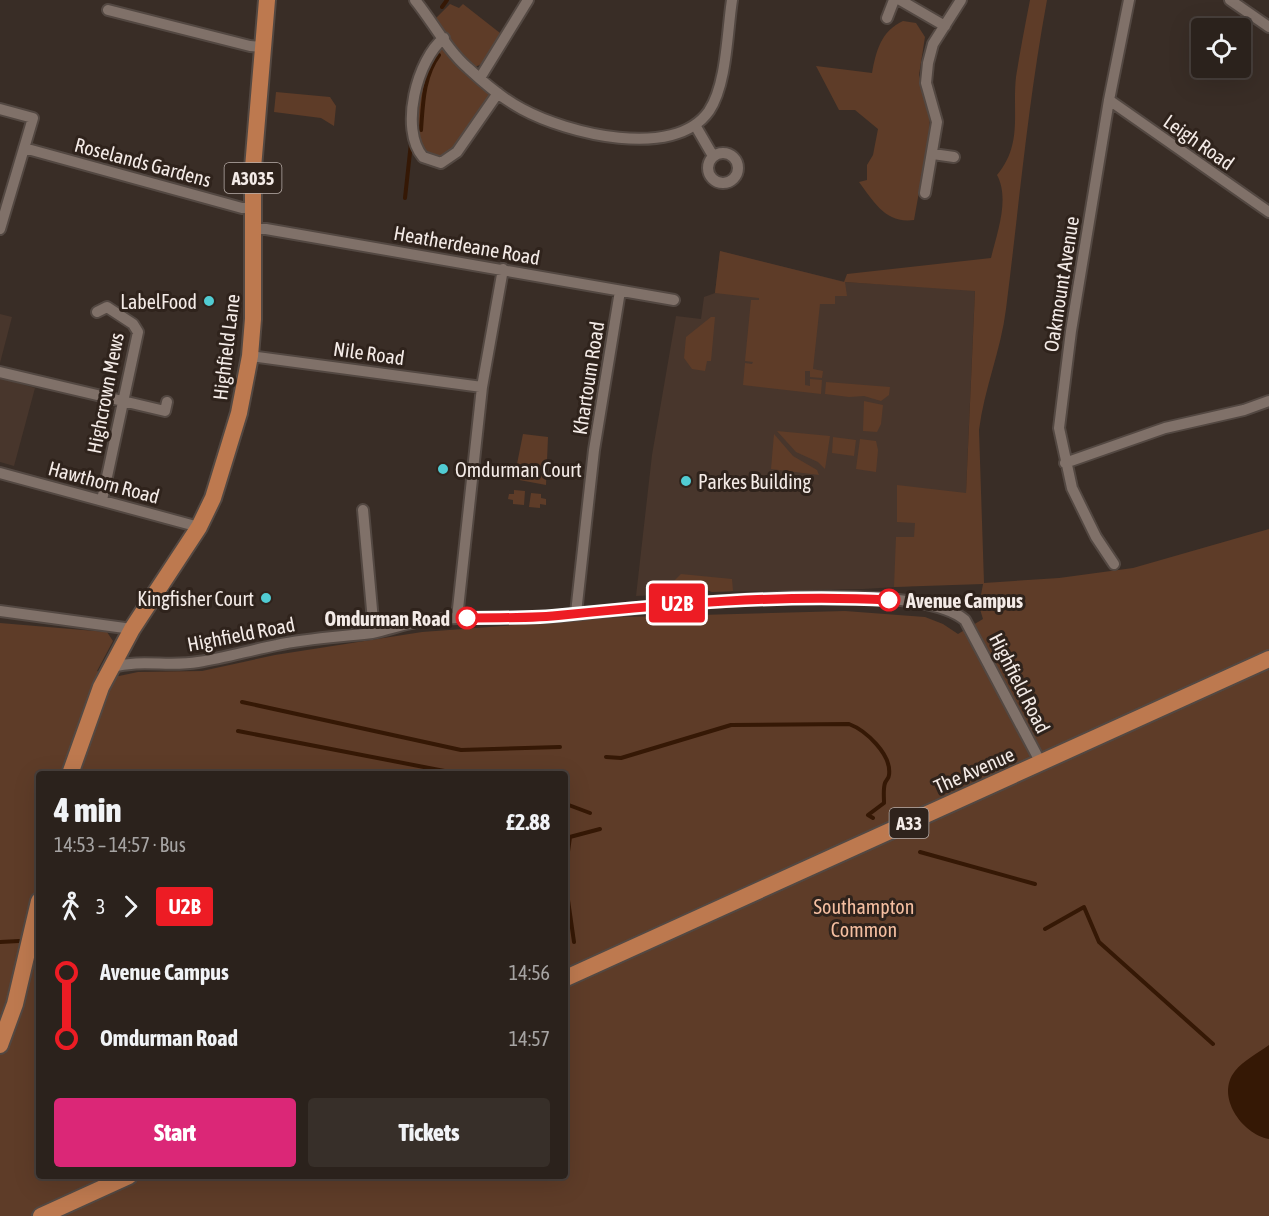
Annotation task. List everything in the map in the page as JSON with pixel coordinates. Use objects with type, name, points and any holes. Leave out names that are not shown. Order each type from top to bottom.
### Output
[{"type":"main road","name":"Highfield Lane","points":[[112,667],[132,629],[199,527],[219,483],[239,413],[250,356],[254,307],[254,145],[265,47],[267,0]]},
{"type":"main road","name":"The Avenue","points":[[568,977],[1269,658]]},
{"type":"main road","name":"A3035","points":[[71,771],[94,704],[112,667]]},
{"type":"main road","points":[[0,1045],[15,1004],[36,914]]},
{"type":"main road","points":[[41,1216],[122,1179]]},
{"type":"street","points":[[415,0],[461,62],[521,109],[553,123],[637,140],[665,138],[694,125],[709,111],[717,94],[732,0]]},
{"type":"street","points":[[480,78],[528,0]]},
{"type":"street","points":[[887,18],[894,0]]},
{"type":"street","points":[[900,0],[945,26]]},
{"type":"street","points":[[925,193],[933,154],[936,112],[926,83],[926,72],[933,44],[961,0]]},
{"type":"street","name":"Oakmount Avenue","points":[[1114,564],[1081,509],[1065,463],[1059,428],[1071,331],[1109,100],[1129,0]]},
{"type":"street","points":[[1230,0],[1269,27]]},
{"type":"street","points":[[108,10],[250,46],[265,47]]},
{"type":"street","points":[[444,38],[427,56],[414,101],[413,139],[423,157],[441,163],[453,156],[498,93]]},
{"type":"street","name":"Leigh Road","points":[[1109,100],[1269,212]]},
{"type":"street","points":[[0,109],[33,118],[0,229]]},
{"type":"street","points":[[694,125],[713,156]]},
{"type":"street","name":"Roselands Gardens","points":[[24,148],[242,208],[253,208]]},
{"type":"street","points":[[933,154],[954,157]]},
{"type":"street","name":"Heatherdeane Road","points":[[254,230],[266,229],[674,300]]},
{"type":"street","points":[[457,618],[483,387],[503,269]]},
{"type":"street","name":"Khartoum Road","points":[[576,614],[594,450],[621,291]]},
{"type":"street","name":"Highcrown Mews","points":[[102,500],[138,332],[133,324],[105,305]]},
{"type":"street","name":"Nile Road","points":[[250,356],[483,387]]},
{"type":"street","points":[[10,362],[4,372],[165,411],[167,402]]},
{"type":"street","points":[[1065,463],[1165,428],[1244,410],[1269,401]]},
{"type":"street","name":"Hawthorn Road","points":[[0,473],[199,527]]},
{"type":"street","points":[[363,510],[374,632]]},
{"type":"street","name":"Highfield Road","points":[[112,667],[139,662],[196,663],[299,641],[374,632],[417,622],[457,618],[576,614],[627,607],[740,600],[852,598],[902,601],[959,614],[973,630],[1041,763]]},
{"type":"street","points":[[0,611],[132,629]]},
{"type":"shaded area","name":"Avenue Campus","points":[[720,251],[845,282],[975,290],[962,583],[863,589],[712,592],[702,588],[698,593],[636,596],[652,455],[676,316],[701,319],[704,297],[715,293]]},
{"type":"shaded area","points":[[0,314],[12,317],[0,363]]},
{"type":"shaded area","points":[[0,378],[35,388],[14,466],[0,462]]},
{"type":"shaded area","points":[[1269,1045],[1269,1139],[1249,1130],[1241,1122],[1234,1112],[1228,1091],[1235,1071],[1246,1060]]},
{"type":"green space","name":"Southampton Common","points":[[1030,0],[1047,0],[1029,115],[1004,324],[979,430],[984,583],[1059,578],[1133,568],[1269,529],[1269,1216],[0,1216],[0,623],[107,632],[113,641],[97,671],[119,676],[138,672],[202,671],[275,655],[422,632],[624,617],[845,611],[925,617],[943,624],[958,634],[983,619],[979,606],[983,584],[894,587],[896,537],[914,537],[915,523],[897,522],[897,485],[966,493],[975,291],[845,282],[847,296],[835,296],[835,304],[820,304],[813,369],[823,371],[822,378],[810,377],[810,371],[805,371],[805,385],[810,386],[810,379],[822,380],[821,394],[743,385],[745,363],[752,364],[753,362],[745,361],[751,300],[759,300],[759,298],[715,293],[720,251],[844,282],[847,274],[991,258],[1002,205],[1001,184],[997,175],[1010,152],[1015,128],[1016,77]]},
{"type":"green space","points":[[450,4],[459,8],[463,4],[500,33],[483,63],[473,67],[460,54],[435,19]]},
{"type":"green space","points":[[903,21],[916,23],[925,37],[919,75],[930,115],[929,136],[914,220],[896,219],[888,215],[859,182],[867,180],[867,165],[873,155],[878,129],[855,110],[839,110],[816,66],[872,73],[881,42],[889,30]]},
{"type":"green space","points":[[444,48],[464,72],[490,93],[490,100],[454,149],[442,157],[436,157],[421,147],[418,108],[421,81],[432,57]]},
{"type":"green space","points":[[276,92],[330,97],[336,106],[334,126],[321,118],[274,112]]},
{"type":"green space","points":[[711,317],[715,317],[711,361],[707,361],[705,371],[692,369],[684,358],[686,337]]},
{"type":"green space","points":[[826,382],[890,387],[889,395],[881,401],[864,396],[825,394]]},
{"type":"green space","points":[[864,401],[883,405],[881,424],[877,432],[863,431]]},
{"type":"green space","points":[[777,431],[830,436],[825,469],[818,462],[796,452]]},
{"type":"green space","points":[[523,434],[548,437],[546,485],[514,479]]},
{"type":"green space","points":[[774,434],[793,456],[817,470],[819,475],[771,469]]},
{"type":"green space","points":[[833,437],[856,440],[854,456],[832,453]]},
{"type":"green space","points":[[860,439],[876,441],[878,450],[876,472],[856,469]]},
{"type":"green space","points":[[514,490],[525,491],[524,505],[513,504],[513,500],[508,499],[509,494],[514,494]]},
{"type":"green space","points":[[531,493],[541,494],[541,498],[546,499],[546,505],[540,504],[540,508],[529,507]]},
{"type":"green space","points":[[681,574],[732,579],[733,591],[712,592],[702,588],[698,593],[671,594],[673,582]]},
{"type":"waterway","points":[[442,7],[447,0]]},
{"type":"waterway","points":[[421,130],[427,82],[439,55]]},
{"type":"waterway","points":[[405,198],[411,143]]},
{"type":"waterway","points":[[242,702],[461,750],[560,747]]},
{"type":"waterway","points":[[606,757],[621,758],[731,725],[849,724],[876,744],[889,767],[889,776],[884,788],[884,803],[868,815],[873,818]]},
{"type":"waterway","points":[[238,731],[445,771]]},
{"type":"waterway","points":[[568,805],[590,813]]},
{"type":"waterway","points":[[568,837],[600,829]]},
{"type":"waterway","points":[[568,852],[570,837]]},
{"type":"waterway","points":[[920,852],[1035,884]]},
{"type":"waterway","points":[[568,900],[574,942]]},
{"type":"waterway","points":[[1045,929],[1084,907],[1099,942],[1213,1044]]},
{"type":"waterway","points":[[0,942],[19,941]]},
{"type":"bus line","name":"U2B","points":[[467,618],[542,617],[646,605],[740,600],[852,598],[889,600]]},
{"type":"place","name":"LabelFood","points":[[209,301]]},
{"type":"place","name":"Omdurman Court","points":[[443,469]]},
{"type":"place","name":"Parkes Building","points":[[686,481]]},
{"type":"place","name":"Kingfisher Court","points":[[266,598]]},
{"type":"place","name":"Avenue Campus","points":[[889,600]]},
{"type":"place","name":"Omdurman Road","points":[[467,618]]}]
